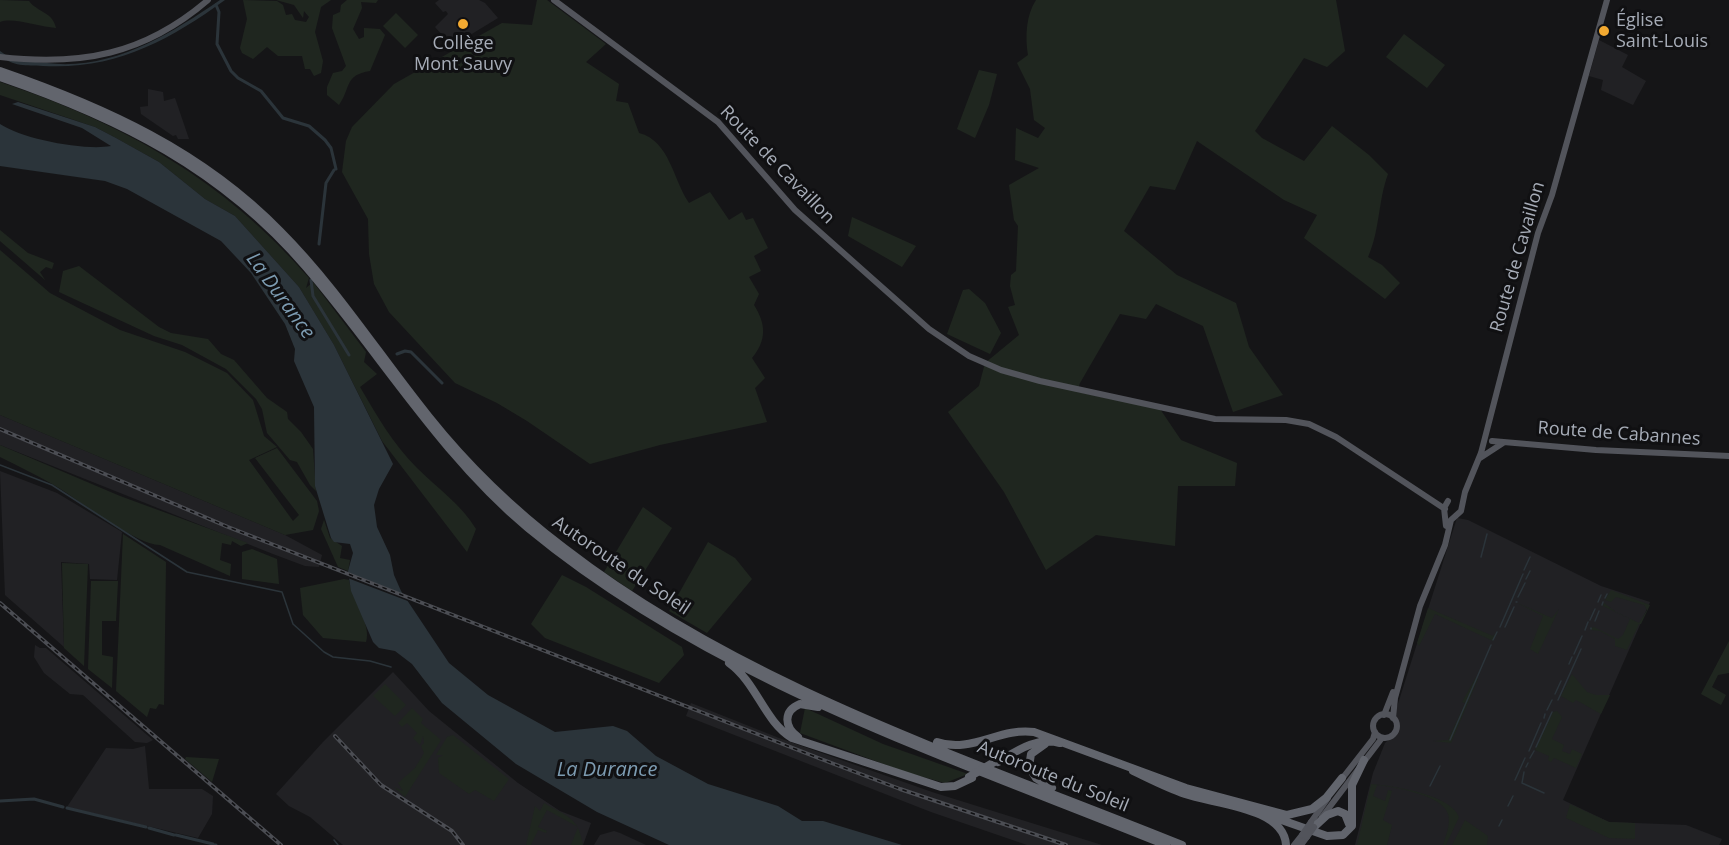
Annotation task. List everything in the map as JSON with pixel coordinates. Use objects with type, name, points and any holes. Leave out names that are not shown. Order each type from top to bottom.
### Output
[{"type":"highway","name":"Autoroute du Soleil","points":[[0,71],[77,98],[124,120],[184,153],[229,185],[272,223],[308,260],[438,428],[488,482],[530,521],[598,574],[675,623],[762,670],[834,703],[1182,845]]},
{"type":"highway","name":"Autoroute du Soleil","points":[[0,77],[76,105],[135,131],[190,164],[252,212],[303,264],[422,418],[468,471],[525,525],[594,579],[685,636],[763,677],[840,712],[1166,845]]},
{"type":"highway","points":[[685,636],[746,677],[775,723],[792,738],[941,787],[955,786],[1037,740],[1051,740],[1186,788],[1328,834],[1344,832],[1349,822],[1345,814],[1338,811],[1327,815],[1315,824]]},
{"type":"highway","points":[[834,703],[943,744],[969,745],[1016,730],[1049,735],[1072,746]]},
{"type":"highway","points":[[840,712],[800,704],[789,712],[786,722],[790,731],[802,740],[933,783],[954,784],[971,777]]},
{"type":"highway","points":[[1072,746],[1048,743],[1041,745],[1031,754],[1029,762],[1031,771],[1047,786],[1110,816]]},
{"type":"highway","points":[[1250,808],[1327,836],[1342,835],[1352,826],[1352,785],[1364,760]]},
{"type":"highway","points":[[1250,808],[1287,815],[1305,813],[1320,804],[1342,778]]},
{"type":"highway","points":[[1250,808],[1280,827],[1284,832],[1286,845]]},
{"type":"main road","points":[[0,57],[54,61],[111,54],[173,26],[207,0]]},
{"type":"main road","name":"Route de Cavaillon","points":[[554,0],[718,122],[795,210],[936,333],[984,363],[1040,381],[1215,418],[1286,420],[1309,424],[1336,437],[1454,516],[1460,513],[1459,502],[1488,445],[1488,429],[1538,233],[1551,200],[1607,0]]},
{"type":"main road","name":"Route de Cabannes","points":[[1488,445],[1507,442],[1729,456]]},
{"type":"main road","points":[[1433,500],[1459,502]]},
{"type":"main road","points":[[1315,824],[1342,778],[1372,740],[1375,722],[1384,715],[1389,705],[1418,601],[1442,540],[1448,501]]},
{"type":"main road","points":[[1294,845],[1315,824],[1382,738],[1390,737],[1396,731],[1397,725],[1393,718],[1395,698],[1420,606],[1454,516]]},
{"type":"main road","points":[[1384,715],[1393,718]]},
{"type":"main road","points":[[1375,732],[1382,738]]},
{"type":"main road","points":[[1301,845],[1305,836]]},
{"type":"shaded area","points":[[0,0],[29,1],[52,19],[56,28],[19,21],[0,22]]},
{"type":"shaded area","points":[[243,0],[277,1],[283,5],[286,15],[292,14],[295,20],[306,22],[309,17],[304,11],[303,18],[294,5],[276,0],[331,0],[321,7],[315,32],[323,61],[321,73],[314,76],[310,69],[305,69],[302,56],[278,56],[267,47],[253,59],[242,53],[240,48],[247,19]]},
{"type":"shaded area","points":[[347,0],[378,0],[376,3],[361,2],[362,8],[353,29],[359,39],[364,37],[364,28],[380,29],[385,35],[370,71],[352,79],[339,105],[327,95],[327,87],[333,73],[342,71],[346,66],[332,28],[333,15],[340,12],[341,5]]},
{"type":"shaded area","name":"Collège Mont Sauvy","points":[[439,0],[479,0],[485,3],[498,18],[452,46],[435,27],[448,14],[435,3]]},
{"type":"shaded area","points":[[537,0],[547,0],[606,44],[586,62],[619,84],[616,101],[628,103],[639,133],[658,144],[670,162],[689,203],[710,192],[729,220],[742,212],[746,220],[753,218],[768,248],[754,256],[761,271],[749,277],[759,294],[754,305],[763,325],[760,345],[752,358],[765,378],[755,388],[767,422],[660,445],[590,464],[497,403],[455,383],[389,312],[374,284],[369,254],[368,219],[342,172],[346,141],[352,127],[394,84],[502,23],[532,25]]},
{"type":"shaded area","points":[[1036,0],[1336,0],[1345,51],[1327,67],[1304,58],[1255,131],[1262,138],[1304,161],[1332,126],[1369,155],[1388,174],[1375,236],[1368,257],[1382,265],[1400,283],[1385,299],[1304,238],[1317,215],[1284,200],[1197,141],[1175,190],[1150,186],[1124,231],[1177,275],[1236,303],[1249,347],[1283,395],[1233,412],[1203,326],[1156,304],[1146,319],[1120,314],[1077,392],[1160,409],[1181,440],[1237,463],[1235,486],[1178,486],[1175,546],[1096,535],[1046,570],[1004,492],[948,412],[979,386],[985,363],[1019,335],[1008,307],[1015,305],[1010,286],[1011,275],[1016,271],[1018,226],[1014,220],[1009,185],[1039,168],[1015,160],[1016,128],[1038,138],[1045,128],[1034,120],[1030,89],[1017,63],[1028,55],[1027,26]]},
{"type":"shaded area","points":[[396,13],[418,35],[405,48],[383,26]]},
{"type":"shaded area","points":[[1404,34],[1445,65],[1427,88],[1386,57]]},
{"type":"shaded area","points":[[1599,40],[1628,55],[1622,67],[1646,81],[1633,105],[1601,90],[1603,80],[1589,76]]},
{"type":"shaded area","points":[[979,70],[997,74],[989,105],[975,138],[957,129]]},
{"type":"shaded area","points":[[0,82],[88,116],[169,159],[242,212],[276,243],[309,278],[306,288],[313,282],[366,352],[364,362],[377,374],[360,387],[379,419],[408,459],[463,512],[476,529],[467,552],[382,441],[334,345],[299,287],[235,216],[205,199],[159,162],[95,127],[0,95]]},
{"type":"shaded area","points":[[148,89],[163,92],[164,101],[175,98],[189,139],[178,139],[176,135],[173,136],[141,114],[140,107],[148,106]]},
{"type":"shaded area","points":[[852,217],[916,246],[902,267],[848,236]]},
{"type":"shaded area","points":[[0,230],[28,253],[54,263],[52,269],[46,267],[40,272],[45,280],[0,241]]},
{"type":"shaded area","points":[[0,250],[50,293],[120,330],[185,352],[227,373],[253,400],[264,436],[277,447],[249,460],[293,521],[299,515],[255,458],[277,448],[317,501],[319,511],[313,530],[285,535],[0,415]]},
{"type":"shaded area","points":[[79,266],[159,327],[171,333],[208,339],[221,354],[234,360],[267,398],[287,412],[288,419],[313,449],[316,491],[297,462],[290,460],[267,433],[262,409],[256,399],[226,369],[182,345],[154,336],[59,292],[63,271]]},
{"type":"shaded area","points":[[969,289],[985,303],[1001,333],[990,354],[947,334],[963,290]]},
{"type":"shaded area","points":[[0,415],[285,535],[322,555],[319,567],[305,566],[273,554],[0,445]]},
{"type":"shaded area","points":[[0,445],[120,496],[248,543],[241,546],[232,541],[231,545],[222,543],[220,560],[231,564],[230,576],[122,530],[54,485],[0,457]]},
{"type":"shaded area","points":[[0,471],[57,493],[122,532],[117,580],[90,579],[89,564],[61,562],[64,647],[5,595]]},
{"type":"shaded area","points":[[643,507],[672,528],[632,591],[604,572]]},
{"type":"shaded area","points":[[1457,518],[1468,520],[1601,586],[1650,602],[1563,800],[1609,822],[1686,825],[1722,839],[1719,845],[1355,845],[1373,773],[1385,743],[1399,730],[1395,713]]},
{"type":"shaded area","points":[[324,520],[330,538],[342,546],[340,558],[350,560],[348,571],[338,567],[321,529]]},
{"type":"shaded area","points":[[123,534],[166,562],[164,705],[159,704],[156,709],[150,708],[147,717],[116,691]]},
{"type":"shaded area","points":[[708,542],[735,558],[752,579],[707,633],[669,611]]},
{"type":"shaded area","points":[[252,549],[277,559],[279,584],[242,579],[242,552]]},
{"type":"shaded area","points":[[62,563],[88,564],[84,666],[64,648]]},
{"type":"shaded area","points":[[562,575],[586,587],[682,647],[684,655],[659,683],[545,638],[531,624]]},
{"type":"shaded area","points":[[349,580],[364,620],[366,642],[323,638],[303,615],[300,588]]},
{"type":"shaded area","points":[[91,581],[118,581],[116,621],[102,621],[102,655],[113,657],[112,688],[88,669]]},
{"type":"shaded area","points":[[1611,590],[1650,605],[1627,650],[1615,646],[1615,639],[1590,628],[1594,627],[1618,639],[1623,635],[1630,619],[1603,606],[1604,603],[1616,612],[1639,623],[1647,610],[1644,605],[1616,597],[1611,602],[1605,600]]},
{"type":"shaded area","points":[[1515,602],[1552,618],[1559,609],[1538,654],[1530,649],[1543,616]]},
{"type":"shaded area","points":[[1428,608],[1493,636],[1498,631],[1493,641],[1435,614],[1419,646],[1417,643]]},
{"type":"shaded area","points":[[1729,641],[1729,673],[1718,675],[1712,687],[1726,695],[1721,705],[1701,694]]},
{"type":"shaded area","points":[[35,645],[46,648],[153,740],[147,743],[135,742],[83,695],[70,694],[44,673],[34,657]]},
{"type":"shaded area","points":[[393,672],[429,711],[518,783],[560,811],[591,823],[583,845],[343,845],[310,817],[289,806],[276,794],[323,742]]},
{"type":"shaded area","points":[[1572,674],[1587,692],[1596,695],[1610,695],[1601,714],[1576,700],[1573,703],[1561,696]]},
{"type":"shaded area","points":[[1476,677],[1478,679],[1451,743],[1433,741],[1448,740],[1465,703],[1462,702]]},
{"type":"shaded area","points":[[385,684],[406,705],[395,716],[373,696]]},
{"type":"shaded area","points":[[691,703],[779,738],[932,792],[1102,845],[1027,845],[931,812],[686,716]]},
{"type":"shaded area","points":[[412,708],[423,719],[421,723],[441,740],[405,797],[394,787],[403,791],[398,783],[415,768],[424,753],[421,746],[424,743],[423,736],[420,745],[413,738],[417,733],[407,723],[402,727],[398,723]]},
{"type":"shaded area","points":[[805,708],[883,744],[968,774],[945,783],[905,772],[800,733]]},
{"type":"shaded area","points":[[1557,711],[1562,717],[1552,739],[1564,745],[1562,751],[1570,754],[1572,749],[1582,754],[1576,768],[1554,758],[1551,762],[1548,760],[1549,756],[1535,750],[1553,712]]},
{"type":"shaded area","points":[[453,735],[509,779],[494,801],[475,790],[469,794],[439,773],[438,758],[443,755],[436,755],[447,737]]},
{"type":"shaded area","points":[[145,746],[149,789],[202,789],[213,796],[212,814],[198,838],[67,807],[106,748],[133,749]]},
{"type":"shaded area","points":[[186,757],[219,759],[212,782],[185,759]]},
{"type":"shaded area","points":[[1371,784],[1393,787],[1420,793],[1445,802],[1454,809],[1459,817],[1446,845],[1443,845],[1449,818],[1444,807],[1417,793],[1377,785],[1373,796],[1385,801],[1388,790],[1392,791],[1383,820],[1392,825],[1387,845],[1357,845]]},
{"type":"shaded area","points":[[544,803],[570,818],[577,826],[547,810],[538,827],[547,831],[546,833],[538,830],[531,845],[526,845],[535,806],[540,811]]},
{"type":"shaded area","points":[[1570,804],[1609,822],[1635,823],[1635,839],[1609,838],[1566,818]]},
{"type":"shaded area","points":[[1465,820],[1488,836],[1487,845],[1452,845]]},
{"type":"shaded area","points":[[578,828],[583,845],[571,845]]},
{"type":"shaded area","points":[[614,831],[646,845],[594,845],[600,835]]},
{"type":"water","points":[[220,0],[225,0],[183,28],[140,50],[117,58],[69,66],[43,66],[15,63],[0,55],[0,51],[22,61],[71,64],[116,56],[160,37]]},
{"type":"water","name":"La Durance","points":[[18,102],[95,127],[159,162],[205,199],[235,216],[299,287],[334,345],[393,464],[379,489],[374,505],[377,527],[390,555],[394,575],[401,591],[449,663],[488,695],[555,732],[613,726],[627,731],[656,756],[708,784],[778,806],[802,821],[823,821],[902,845],[669,845],[597,812],[516,764],[442,703],[412,664],[395,651],[379,648],[373,642],[351,591],[348,571],[353,553],[350,544],[334,542],[331,538],[315,486],[314,407],[294,361],[295,349],[285,324],[251,273],[221,241],[127,189],[105,181],[0,166],[0,124],[54,143],[86,147],[111,146],[82,128],[12,104]]},
{"type":"pier","points":[[345,571],[408,596],[413,603],[345,577]]},
{"type":"waterway","points":[[216,5],[219,12],[217,44],[231,71],[238,78],[261,91],[283,118],[309,126],[325,140],[331,148],[336,169]]},
{"type":"waterway","points":[[319,244],[326,183],[334,170]]},
{"type":"waterway","points":[[311,280],[313,296],[349,355]]},
{"type":"waterway","points":[[397,354],[405,351],[411,352],[442,383]]},
{"type":"waterway","points":[[0,465],[52,485],[187,572],[282,592],[293,624],[324,652],[333,657],[370,661],[391,667]]},
{"type":"waterway","points":[[1481,557],[1487,534]]},
{"type":"waterway","points":[[1524,570],[1530,557]]},
{"type":"waterway","points":[[1526,579],[1530,571]]},
{"type":"waterway","points":[[1500,627],[1523,574]]},
{"type":"waterway","points":[[1518,597],[1525,583]]},
{"type":"waterway","points":[[1605,598],[1607,594]]},
{"type":"waterway","points":[[1598,602],[1601,595]]},
{"type":"waterway","points":[[1505,627],[1514,607]]},
{"type":"waterway","points":[[1590,620],[1595,609]]},
{"type":"waterway","points":[[1595,621],[1599,611]]},
{"type":"waterway","points":[[1585,630],[1588,622]]},
{"type":"waterway","points":[[1493,640],[1497,632]]},
{"type":"waterway","points":[[1574,654],[1582,636]]},
{"type":"waterway","points":[[1450,740],[1491,645]]},
{"type":"waterway","points":[[1558,700],[1581,649]]},
{"type":"waterway","points":[[1569,664],[1572,657]]},
{"type":"waterway","points":[[1555,694],[1561,681]]},
{"type":"waterway","points":[[1547,710],[1552,700]]},
{"type":"waterway","points":[[1536,747],[1552,712]]},
{"type":"waterway","points":[[1544,718],[1545,714]]},
{"type":"waterway","points":[[1529,751],[1541,723]]},
{"type":"waterway","points":[[1530,758],[1534,751]]},
{"type":"waterway","points":[[1515,780],[1525,758]]},
{"type":"waterway","points":[[1526,767],[1528,763]]},
{"type":"waterway","points":[[1430,786],[1440,766]]},
{"type":"waterway","points":[[1524,772],[1522,783],[1544,793]]},
{"type":"waterway","points":[[1508,806],[1513,796]]},
{"type":"waterway","points":[[0,801],[34,799],[63,807]]},
{"type":"waterway","points":[[67,808],[146,827]]},
{"type":"waterway","points":[[1499,826],[1502,820]]},
{"type":"waterway","points":[[149,828],[174,835]]},
{"type":"waterway","points":[[176,835],[213,844]]},
{"type":"waterway","points":[[334,840],[338,845]]},
{"type":"railway","points":[[0,429],[228,527],[821,759],[900,789],[1066,845]]},
{"type":"railway","points":[[0,603],[281,845]]},
{"type":"railway","points":[[335,736],[381,785],[452,831],[463,845]]},
{"type":"place","name":"Collège Mont Sauvy","points":[[463,24]]},
{"type":"place","name":"Église Saint-Louis","points":[[1604,31]]}]
